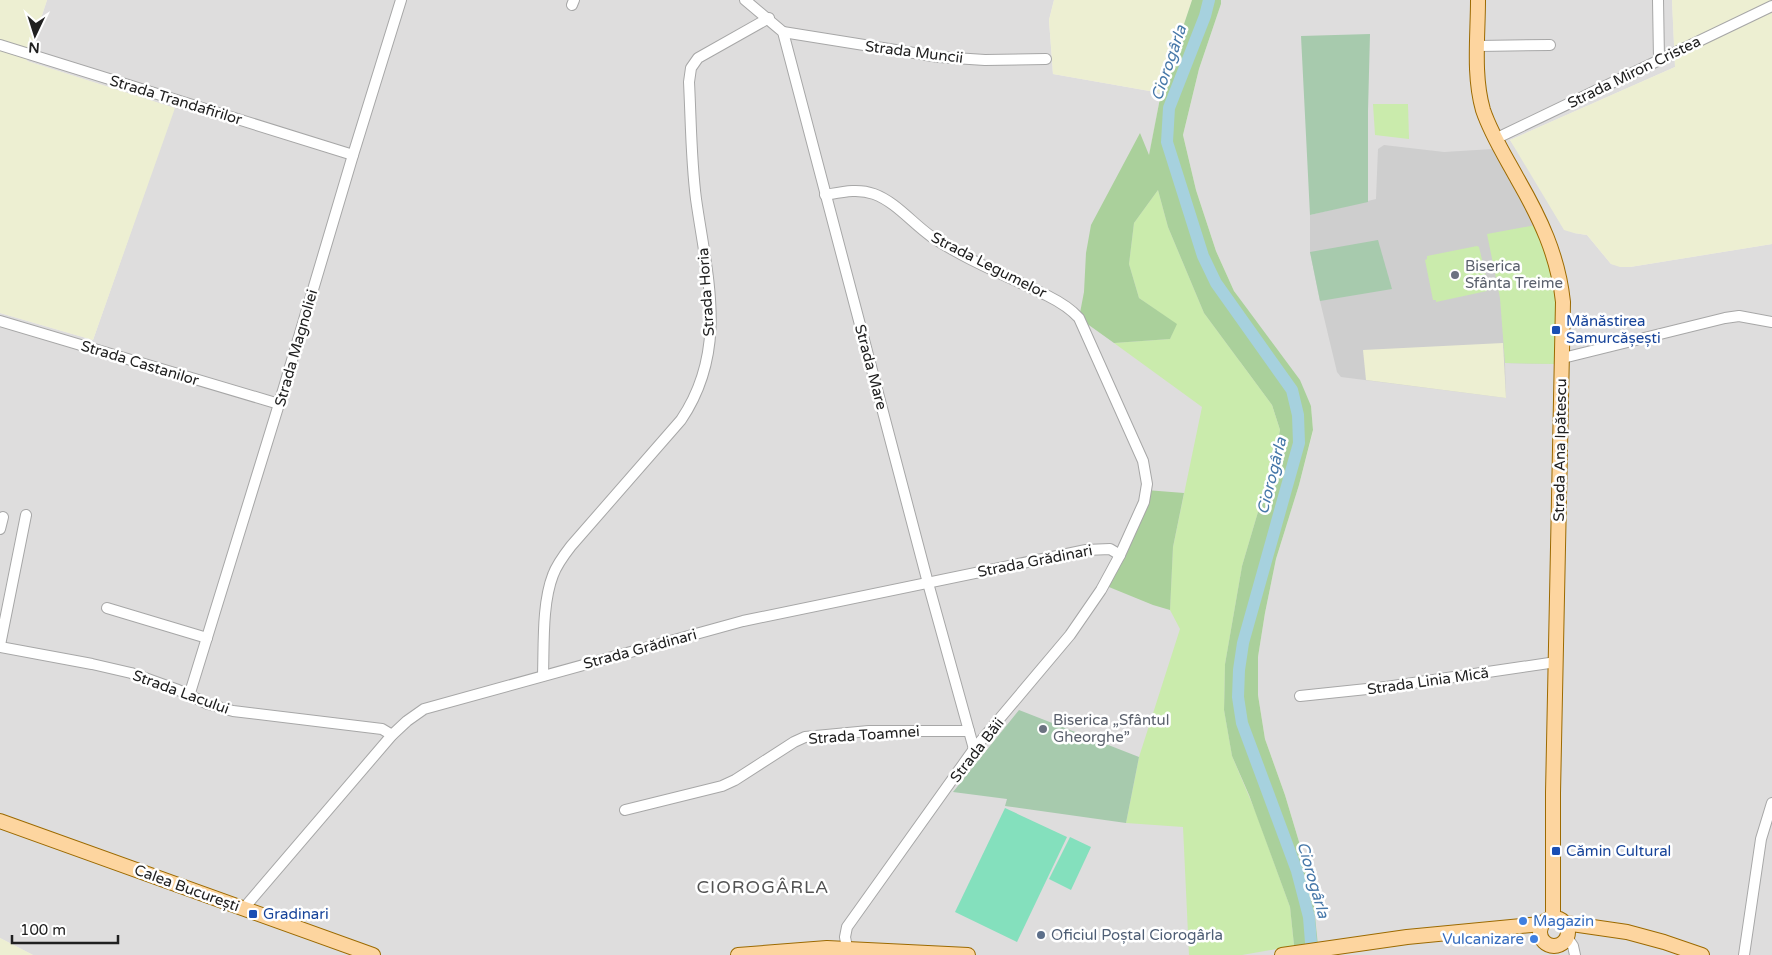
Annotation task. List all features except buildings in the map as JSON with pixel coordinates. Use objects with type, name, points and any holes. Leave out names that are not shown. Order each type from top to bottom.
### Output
[{"type":"main road","name":"Strada Ana Ipătescu","points":[[1478,0],[1478,76],[1481,100],[1495,139],[1528,197],[1554,254],[1560,276],[1563,302],[1553,793],[1556,928]]},
{"type":"main road","name":"Calea București","points":[[0,821],[373,955]]},
{"type":"main road","points":[[1282,955],[1407,937],[1502,928],[1604,929],[1642,936],[1702,955]]},
{"type":"main road","points":[[738,955],[813,948],[848,952],[968,955]]},
{"type":"street","name":"Strada Magnoliei","points":[[189,696],[401,0]]},
{"type":"street","points":[[745,0],[769,18],[783,32]]},
{"type":"street","points":[[1658,0],[1659,59]]},
{"type":"street","name":"Strada Miron Cristea","points":[[1495,139],[1772,6]]},
{"type":"street","name":"Strada Horia","points":[[543,675],[547,597],[553,574],[571,546],[682,420],[695,397],[706,368],[709,350],[710,310],[706,265],[693,172],[689,82],[691,68],[698,58],[769,18]]},
{"type":"street","name":"Strada Muncii","points":[[783,32],[939,57],[985,60],[1046,59]]},
{"type":"street","name":"Strada Mare","points":[[783,32],[928,583],[974,749]]},
{"type":"street","name":"Strada Trandafirilor","points":[[0,45],[353,155]]},
{"type":"street","points":[[1478,46],[1550,45]]},
{"type":"street","name":"Strada Legumelor","points":[[825,195],[850,191],[863,191],[876,195],[926,233],[948,247],[1064,304],[1073,311]]},
{"type":"street","name":"Strada Băii","points":[[848,952],[845,937],[847,927],[974,749],[1070,635],[1101,590],[1120,555],[1144,502],[1147,484],[1143,462],[1079,318],[1073,311]]},
{"type":"street","points":[[1562,358],[1725,318],[1739,316],[1772,322]]},
{"type":"street","name":"Strada Castanilor","points":[[0,321],[279,404]]},
{"type":"street","points":[[0,646],[26,515]]},
{"type":"street","points":[[0,529],[3,517]]},
{"type":"street","name":"Strada Grădinari","points":[[244,908],[392,735],[424,709],[742,621],[1086,550],[1110,549],[1120,555]]},
{"type":"street","points":[[107,608],[207,638]]},
{"type":"street","name":"Strada Lacului","points":[[0,646],[124,671],[160,683],[208,704],[233,711],[382,729],[392,735]]},
{"type":"street","name":"Strada Linia Mică","points":[[1300,696],[1378,688],[1556,662]]},
{"type":"street","name":"Strada Toamnei","points":[[625,810],[722,786],[805,737],[869,731],[969,732]]},
{"type":"street","points":[[1744,955],[1761,839],[1772,803]]},
{"type":"street","points":[[1556,928],[1573,946],[1576,955]]},
{"type":"shaded area","points":[[47,0],[1054,0],[1049,20],[1053,74],[1161,93],[1149,157],[1241,364],[1272,405],[1273,461],[1242,566],[1225,664],[1224,710],[1232,756],[1249,795],[1290,907],[1295,955],[33,955],[0,938],[0,313],[93,340],[174,108],[27,61]]},
{"type":"shaded area","points":[[1221,0],[1672,0],[1675,67],[1510,140],[1574,233],[1587,235],[1611,264],[1630,267],[1772,244],[1772,955],[1319,955],[1314,906],[1303,855],[1285,795],[1265,739],[1258,695],[1258,657],[1265,613],[1276,559],[1299,485],[1313,431],[1311,406],[1234,291],[1216,251],[1196,190],[1183,135],[1199,69]]},
{"type":"shaded area","points":[[1384,145],[1444,152],[1493,149],[1524,202],[1547,248],[1555,299],[1555,364],[1505,363],[1506,398],[1341,377],[1337,372],[1310,252],[1310,215],[1376,199],[1378,149]]},
{"type":"green space","points":[[0,0],[47,0],[27,61],[175,108],[93,340],[0,313]]},
{"type":"green space","points":[[1054,0],[1192,0],[1161,93],[1053,74],[1049,20]]},
{"type":"green space","points":[[1192,0],[1221,0],[1199,69],[1183,135],[1196,190],[1216,251],[1234,291],[1300,380],[1311,406],[1313,430],[1299,485],[1276,559],[1265,613],[1258,657],[1258,695],[1265,739],[1285,795],[1303,855],[1314,906],[1319,955],[1295,955],[1290,907],[1249,795],[1232,756],[1224,710],[1225,664],[1242,566],[1273,461],[1280,430],[1272,405],[1204,313],[1168,227],[1158,190],[1134,223],[1129,264],[1139,298],[1177,324],[1170,339],[1114,343],[1079,318],[1084,292],[1086,253],[1091,225],[1140,133],[1149,155],[1161,93]]},
{"type":"green space","points":[[1672,0],[1772,0],[1772,244],[1620,267],[1611,264],[1587,235],[1564,230],[1510,140],[1675,67]]},
{"type":"green space","points":[[1370,34],[1368,202],[1310,215],[1301,36]]},
{"type":"green space","points":[[1373,104],[1408,104],[1409,139],[1375,135]]},
{"type":"green space","points":[[1158,190],[1168,227],[1204,313],[1272,405],[1280,430],[1273,461],[1242,566],[1225,664],[1224,710],[1232,756],[1256,813],[1290,907],[1294,946],[1242,955],[1189,955],[1183,827],[1126,823],[1139,757],[1180,629],[1170,610],[1173,547],[1202,407],[1114,343],[1170,339],[1176,324],[1139,298],[1129,264],[1134,223]]},
{"type":"green space","points":[[1536,225],[1552,264],[1555,299],[1555,364],[1505,363],[1500,298],[1487,234]]},
{"type":"green space","points":[[1378,240],[1392,289],[1320,301],[1310,252]]},
{"type":"green space","points":[[1479,247],[1489,289],[1436,302],[1436,300],[1433,300],[1425,260],[1427,256]]},
{"type":"green space","points":[[1503,343],[1506,398],[1366,380],[1363,350]]},
{"type":"green space","points":[[1146,490],[1184,493],[1173,547],[1170,610],[1104,585]]},
{"type":"green space","points":[[1019,710],[1139,757],[1126,823],[1005,806],[1007,799],[953,792]]},
{"type":"green space","points":[[1005,808],[1067,837],[1017,942],[955,912]]},
{"type":"green space","points":[[1070,837],[1091,847],[1071,890],[1049,879]]},
{"type":"green space","points":[[0,938],[33,955],[0,955]]},
{"type":"waterway","name":"Ciorogârla","points":[[1209,0],[1205,16],[1169,108],[1167,142],[1203,256],[1216,283],[1292,390],[1298,415],[1299,443],[1243,643],[1238,697],[1242,723],[1297,871],[1309,917],[1312,955]]},
{"type":"place","name":"Biserica Sfânta Treime","points":[[1455,275]]},
{"type":"place","name":"Mănăstirea Samurcășești","points":[[1556,330]]},
{"type":"place","name":"Biserica „Sfântul Gheorghe”","points":[[1043,729]]},
{"type":"place","name":"Cămin Cultural","points":[[1556,851]]},
{"type":"place","name":"Gradinari","points":[[253,914]]},
{"type":"place","name":"Magazin","points":[[1523,921]]},
{"type":"place","name":"Oficiul Poștal Ciorogârla","points":[[1041,935]]},
{"type":"place","name":"Vulcanizare","points":[[1534,939]]},
{"type":"district","name":"CIOROGÂRLA","points":[[763,887]]}]
